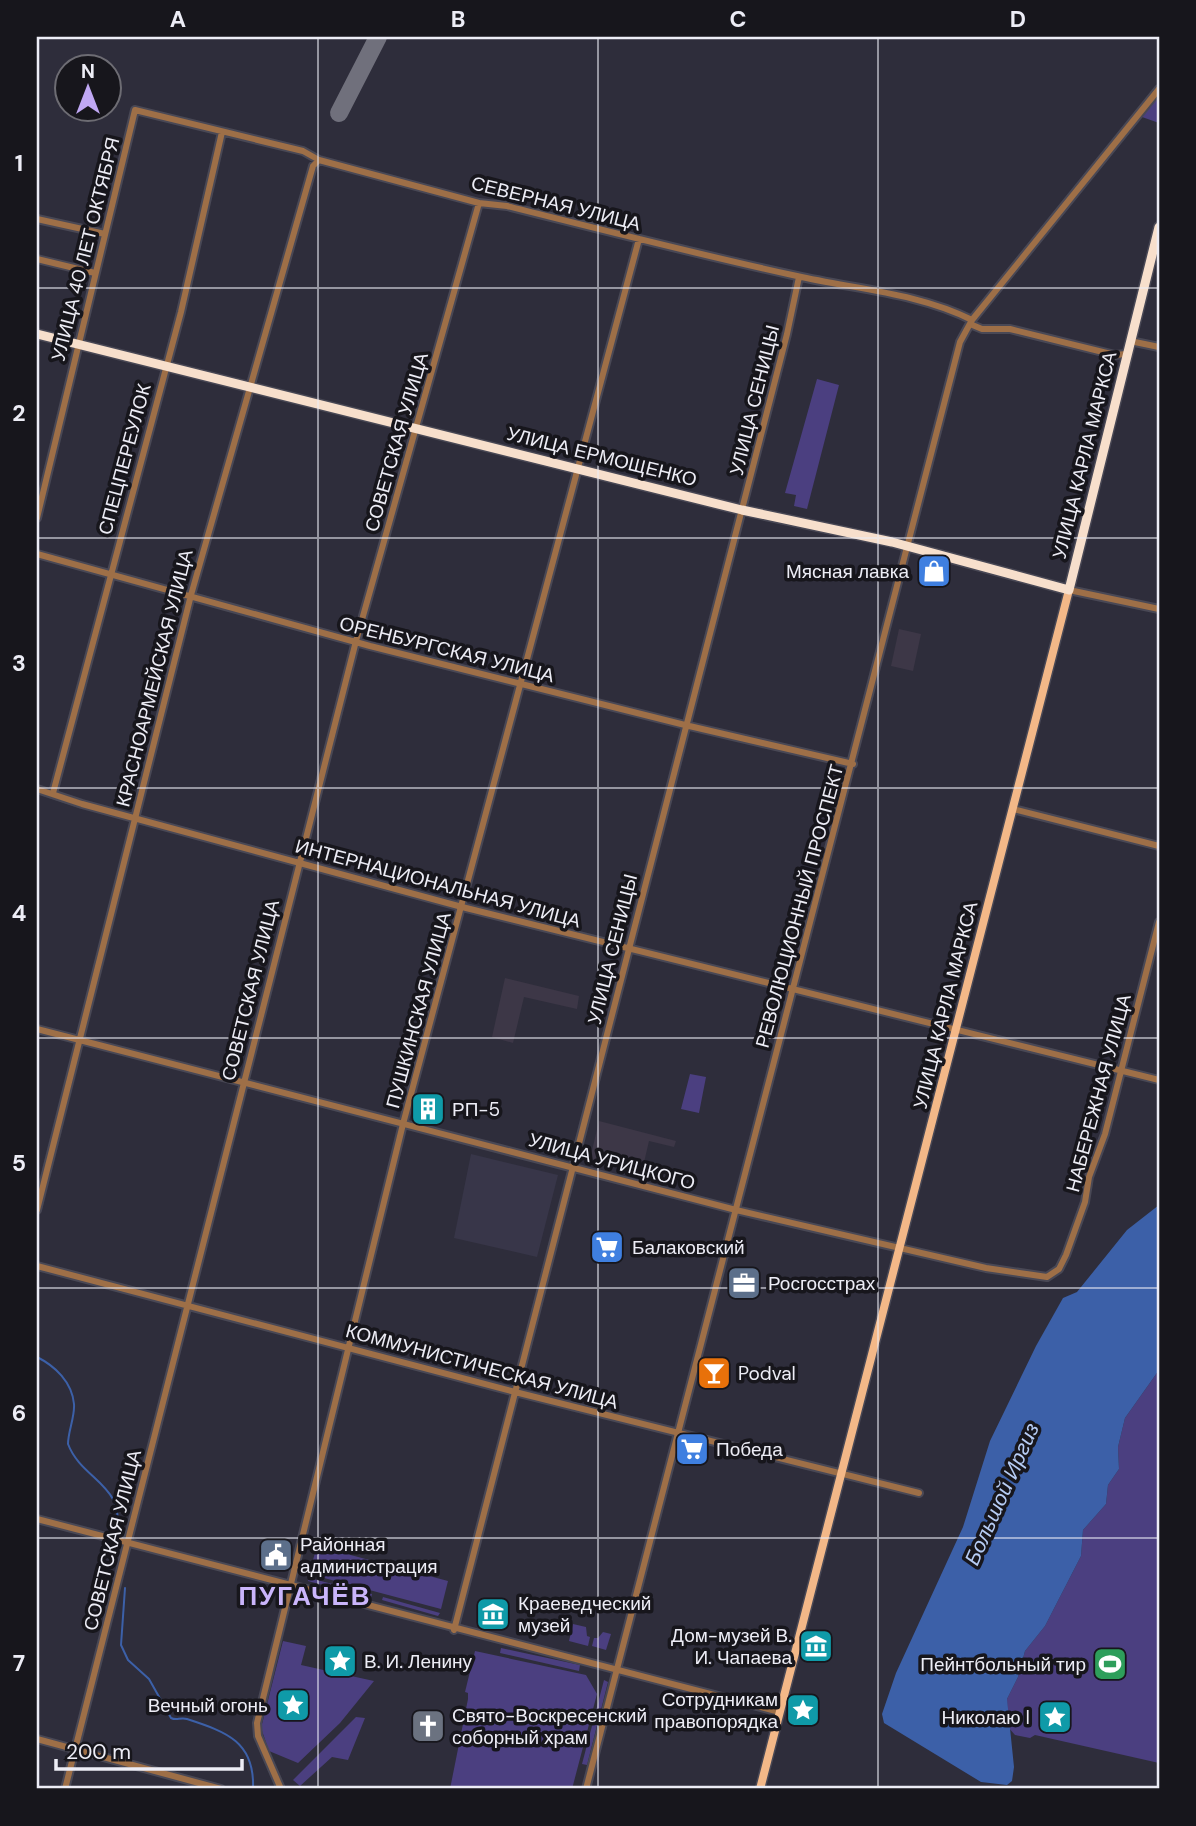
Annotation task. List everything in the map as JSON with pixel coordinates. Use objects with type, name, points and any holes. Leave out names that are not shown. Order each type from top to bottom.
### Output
[{"type":"highway","name":"УЛИЦА КАРЛА МАРКСА","points":[[1069,590],[1159,228]]},
{"type":"highway","name":"УЛИЦА ЕРМОЩЕНКО","points":[[37,334],[742,510],[906,546],[1069,590]]},
{"type":"main road","name":"УЛИЦА КАРЛА МАРКСА","points":[[760,1789],[1069,590]]},
{"type":"street","name":"РЕВОЛЮЦИОННЫЙ ПРОСПЕКТ","points":[[586,1789],[830,839],[853,764],[956,354],[971,322],[1159,89]]},
{"type":"street","name":"СЕВЕРНАЯ УЛИЦА","points":[[135,110],[303,151],[319,160],[479,203],[507,206],[955,311],[982,329],[1010,329],[1115,355],[1126,354]]},
{"type":"street","name":"УЛИЦА 40 ЛЕТ ОКТЯБРЯ","points":[[37,518],[135,110]]},
{"type":"street","name":"СПЕЦПЕРЕУЛОК","points":[[53,793],[166,366],[222,132]]},
{"type":"street","name":"КРАСНОАРМЕЙСКАЯ УЛИЦА","points":[[37,1210],[191,595],[248,386],[313,166],[319,160]]},
{"type":"street","name":"СОВЕТСКАЯ УЛИЦА","points":[[65,1789],[129,1541],[186,1303],[356,641],[479,203]]},
{"type":"street","points":[[37,219],[105,234]]},
{"type":"street","name":"ПУШКИНСКАЯ УЛИЦА","points":[[281,1789],[257,1730],[403,1124],[639,239]]},
{"type":"street","points":[[37,258],[95,273]]},
{"type":"street","name":"УЛИЦА СЕНИЦЫ","points":[[454,1630],[742,510],[799,276]]},
{"type":"street","points":[[1130,341],[1159,347]]},
{"type":"street","name":"ОРЕНБУРГСКАЯ УЛИЦА","points":[[37,554],[109,576],[191,595],[522,684],[853,764]]},
{"type":"street","name":"УЛИЦА ЕРМОЩЕНКО","points":[[1069,590],[1159,610]]},
{"type":"street","name":"ИНТЕРНАЦИОНАЛЬНАЯ УЛИЦА","points":[[37,789],[82,804],[463,907],[794,987],[957,1031],[1159,1080]]},
{"type":"street","points":[[1013,809],[1159,846]]},
{"type":"street","name":"НАБЕРЕЖНАЯ УЛИЦА","points":[[1059,1269],[1085,1202],[1088,1177],[1105,1134],[1159,922]]},
{"type":"street","name":"УЛИЦА УРИЦКОГО","points":[[37,1028],[736,1210],[1029,1276],[1047,1277],[1059,1269]]},
{"type":"street","name":"КОММУНИСТИЧЕСКАЯ УЛИЦА","points":[[37,1266],[186,1303],[515,1392],[919,1493]]},
{"type":"street","points":[[37,1519],[291,1583],[454,1630],[780,1712]]},
{"type":"street","points":[[37,1739],[221,1789]]},
{"type":"shaded area","points":[[1159,95],[1159,123],[1142,117]]},
{"type":"shaded area","points":[[817,379],[839,385],[807,509],[794,506],[796,495],[785,493]]},
{"type":"shaded area","points":[[899,629],[921,634],[913,671],[891,666]]},
{"type":"shaded area","points":[[505,978],[579,996],[577,1009],[524,997],[513,1043],[492,1037]]},
{"type":"shaded area","points":[[690,1074],[706,1077],[699,1113],[681,1109]]},
{"type":"shaded area","points":[[599,1121],[676,1141],[674,1147],[649,1141],[642,1171],[622,1167],[625,1156],[606,1152],[603,1162],[590,1159]]},
{"type":"shaded area","points":[[471,1154],[558,1175],[537,1257],[454,1238]]},
{"type":"shaded area","points":[[1159,1370],[1159,1763],[1035,1735],[1030,1738],[1015,1735],[1008,1727],[1007,1699],[1018,1677],[1025,1651],[1045,1626],[1081,1556],[1083,1530],[1106,1504],[1108,1485],[1119,1469],[1118,1447],[1125,1418]]},
{"type":"shaded area","points":[[317,1546],[448,1581],[441,1609],[309,1574]]},
{"type":"shaded area","points":[[309,1578],[372,1594],[371,1598],[308,1581]]},
{"type":"shaded area","points":[[383,1597],[440,1613],[438,1616],[382,1600]]},
{"type":"shaded area","points":[[573,1624],[586,1627],[587,1636],[590,1637],[588,1646],[569,1641]]},
{"type":"shaded area","points":[[603,1632],[611,1634],[606,1650],[592,1646],[594,1638],[598,1638]]},
{"type":"shaded area","points":[[283,1641],[306,1646],[301,1665],[328,1671],[330,1665],[343,1668],[342,1674],[374,1681],[340,1723],[298,1763],[269,1751],[261,1728]]},
{"type":"shaded area","points":[[501,1648],[580,1665],[579,1671],[500,1653]]},
{"type":"shaded area","points":[[475,1651],[586,1675],[597,1694],[572,1789],[450,1789],[468,1699],[468,1693],[465,1692]]},
{"type":"shaded area","points":[[604,1680],[608,1682],[587,1765],[582,1764]]},
{"type":"shaded area","points":[[356,1717],[365,1718],[348,1760],[332,1757],[300,1786],[293,1780]]},
{"type":"water","name":"Большой Иргиз","points":[[1159,1205],[1159,1370],[1125,1418],[1118,1447],[1119,1469],[1108,1485],[1106,1504],[1083,1530],[1081,1556],[1045,1626],[1025,1651],[1018,1677],[1007,1699],[1014,1767],[1012,1781],[1007,1785],[981,1782],[884,1723],[882,1714],[896,1673],[963,1527],[990,1441],[1036,1346],[1063,1298],[1077,1292],[1127,1230]]},
{"type":"waterway","points":[[37,1357],[56,1370],[70,1389],[74,1409],[68,1444],[83,1467],[109,1493],[115,1504],[118,1517],[116,1534]]},
{"type":"waterway","points":[[113,1546],[115,1564]]},
{"type":"waterway","points":[[125,1588],[121,1645],[128,1660],[149,1679],[171,1718],[201,1724],[236,1741],[249,1760],[253,1789]]},
{"type":"taxiway","points":[[339,113],[378,37]]},
{"type":"place","name":"Мясная лавка","points":[[934,571]]},
{"type":"place","name":"РП-5","points":[[428,1109]]},
{"type":"place","name":"Балаковский","points":[[607,1247]]},
{"type":"place","name":"Росгосстрах","points":[[744,1283]]},
{"type":"place","name":"Podval","points":[[714,1373]]},
{"type":"place","name":"Победа","points":[[692,1449]]},
{"type":"place","name":"Районная администрация","points":[[276,1555]]},
{"type":"place","name":"Краеведческий музей","points":[[493,1614]]},
{"type":"place","name":"Дом-музей В. И. Чапаева","points":[[816,1646]]},
{"type":"place","name":"В. И. Ленину","points":[[340,1661]]},
{"type":"place","name":"Пейнтбольный тир","points":[[1110,1664]]},
{"type":"place","name":"Вечный огонь","points":[[293,1705]]},
{"type":"place","name":"Сотрудникам правопорядка","points":[[803,1710]]},
{"type":"place","name":"Николаю I","points":[[1055,1717]]},
{"type":"place","name":"Свято-Воскресенский соборный храм","points":[[428,1726]]},
{"type":"district","name":"ПУГАЧЁВ","points":[[305,1596]]}]
